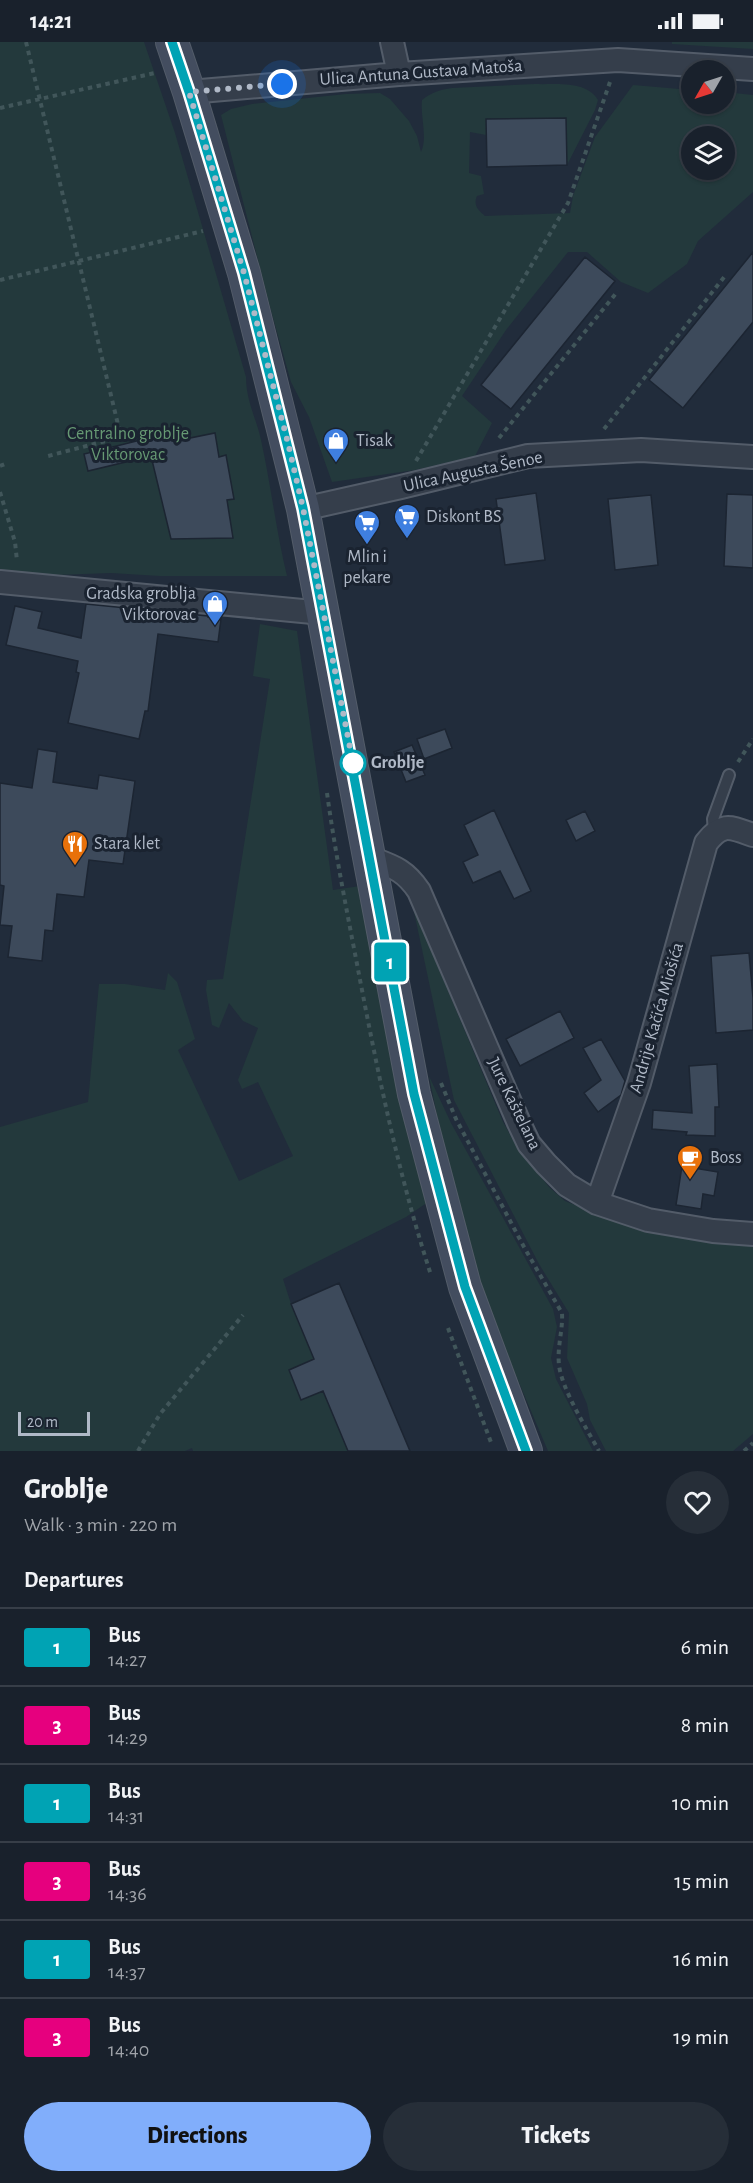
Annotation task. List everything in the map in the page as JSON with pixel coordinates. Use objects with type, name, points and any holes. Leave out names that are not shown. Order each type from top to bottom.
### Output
[{"type":"main road","points":[[172,42],[244,273],[303,508],[414,1094],[465,1287],[526,1451]]},
{"type":"street","points":[[392,42],[399,74]]},
{"type":"street","name":"Ulica Antuna Gustava Matoša","points":[[189,92],[399,74],[618,51],[753,69]]},
{"type":"street","name":"Ulica Augusta Šenoe","points":[[303,508],[528,456],[641,450],[753,457]]},
{"type":"street","points":[[10,582],[323,613]]},
{"type":"street","points":[[714,832],[722,827],[734,828],[753,835]]},
{"type":"street","name":"Andrije Kačića Miošića","points":[[597,1203],[639,1083],[676,957],[701,856],[714,832]]},
{"type":"street","name":"Jure Kaštelana","points":[[370,858],[394,867],[409,876],[419,891],[529,1144],[567,1185],[597,1203],[648,1220],[713,1231],[753,1233]]},
{"type":"lane","name":"Andrije Kačića Miošića","points":[[714,832],[713,819],[729,775]]},
{"type":"path","points":[[26,42],[121,437],[48,456]]},
{"type":"path","points":[[401,487],[568,203],[618,51]]},
{"type":"path","points":[[0,108],[156,73]]},
{"type":"path","points":[[0,280],[204,231]]},
{"type":"path","points":[[585,453],[725,276]]},
{"type":"path","points":[[474,469],[618,291]]},
{"type":"path","points":[[0,492],[15,542],[10,582]]},
{"type":"path","points":[[729,775],[753,739]]},
{"type":"path","points":[[439,1079],[462,1130],[562,1313],[558,1341],[559,1368],[576,1409],[599,1451]]},
{"type":"path","points":[[138,1451],[160,1414],[243,1315]]},
{"type":"path","points":[[744,1451],[753,1443]]},
{"type":"green space","name":"Centralno groblje Viktorovac","points":[[0,42],[144,42],[175,133],[246,377],[248,394],[265,457],[287,576],[160,576],[111,573],[0,577]]},
{"type":"green space","points":[[672,42],[753,42],[753,49],[672,44]]},
{"type":"green space","points":[[535,84],[570,85],[586,89],[598,100],[567,165],[566,118],[486,119],[486,135],[470,132],[469,173],[481,176],[484,194],[477,196],[476,205],[485,216],[570,213],[573,196],[595,137],[633,85],[681,89],[681,114],[735,114],[735,93],[753,95],[753,192],[698,241],[687,264],[648,293],[621,282],[587,252],[568,252],[506,330],[462,396],[492,423],[475,456],[415,470],[332,482],[309,417],[291,382],[221,115],[231,109],[252,104],[346,94],[380,93],[390,99],[409,121],[417,136],[421,152],[424,140],[422,100],[436,92],[452,88]]},
{"type":"green space","points":[[260,624],[297,631],[333,890],[360,886],[428,1202],[406,1217],[283,1279],[314,1359],[289,1370],[301,1400],[323,1391],[348,1451],[193,1451],[192,1448],[185,1451],[0,1451],[0,1127],[88,1102],[99,984],[125,984],[165,990],[168,973],[177,982],[195,1039],[178,1050],[239,1181],[293,1156],[258,1082],[242,1089],[238,1080],[258,1028],[243,1021],[229,1003],[219,1028],[212,1025],[206,990],[207,980],[223,979],[270,679],[253,676]]},
{"type":"green space","points":[[413,907],[503,1122],[513,1140],[549,1187],[565,1201],[636,1229],[676,1236],[753,1244],[753,1434],[733,1451],[606,1451],[590,1420],[587,1404],[567,1358],[569,1313],[539,1264],[454,1100]]},
{"type":"green space","points":[[429,1076],[451,1123],[553,1309],[557,1327],[551,1358],[556,1379],[593,1451],[548,1451],[483,1298],[451,1184]]},
{"type":"building","points":[[566,118],[567,165],[487,167],[486,119]]},
{"type":"building","points":[[753,252],[753,322],[683,408],[649,380]]},
{"type":"building","points":[[585,257],[615,281],[511,409],[481,385]]},
{"type":"building","points":[[173,432],[175,441],[215,433],[219,457],[226,455],[234,499],[227,500],[233,538],[171,539],[151,456],[88,471],[84,454]]},
{"type":"building","points":[[536,493],[545,560],[505,565],[496,499]]},
{"type":"building","points":[[727,494],[753,495],[753,568],[724,566]]},
{"type":"building","points":[[651,495],[658,565],[615,570],[608,499]]},
{"type":"building","points":[[86,604],[221,619],[218,642],[158,634],[148,711],[145,711],[139,739],[68,723],[79,673],[76,672],[78,661],[6,645],[15,606],[42,612],[38,628],[81,638]]},
{"type":"building","points":[[445,729],[452,748],[424,759],[417,739]]},
{"type":"building","points":[[412,745],[425,775],[406,782],[394,752]]},
{"type":"building","points":[[38,749],[57,752],[53,782],[97,789],[99,775],[135,781],[123,864],[89,860],[84,897],[57,894],[53,931],[45,930],[42,961],[8,957],[12,926],[0,925],[4,886],[0,885],[0,783],[32,788]]},
{"type":"building","points":[[494,810],[531,891],[514,899],[500,871],[473,883],[463,862],[478,855],[464,825]]},
{"type":"building","points":[[585,811],[595,831],[576,841],[566,820]]},
{"type":"building","points":[[749,953],[753,1030],[716,1033],[711,956]]},
{"type":"building","points":[[560,1011],[574,1038],[520,1066],[506,1039]]},
{"type":"building","points":[[601,1039],[625,1081],[621,1095],[598,1112],[584,1093],[601,1080],[583,1048]]},
{"type":"building","points":[[717,1064],[719,1107],[715,1107],[715,1136],[686,1135],[687,1132],[652,1129],[653,1110],[692,1113],[689,1066]]},
{"type":"building","points":[[682,1166],[718,1172],[714,1196],[703,1194],[701,1209],[676,1205]]},
{"type":"building","points":[[339,1283],[410,1451],[348,1451],[323,1391],[301,1400],[289,1370],[314,1359],[291,1304]]},
{"type":"bus line","name":"1","points":[[172,42],[244,273],[303,508],[414,1094],[465,1287],[526,1451]]},
{"type":"place","name":"Tisak","points":[[336,464]]},
{"type":"place","name":"Diskont BS","points":[[407,540]]},
{"type":"place","name":"Mlin i pekare","points":[[367,546]]},
{"type":"place","name":"Gradska groblja Viktorovac","points":[[215,627]]},
{"type":"place","name":"Groblje","points":[[353,763]]},
{"type":"place","name":"Stara klet","points":[[75,867]]},
{"type":"place","name":"Boss","points":[[690,1181]]},
{"type":"route","points":[[282,84],[189,92],[244,273],[288,443],[353,763]]}]
